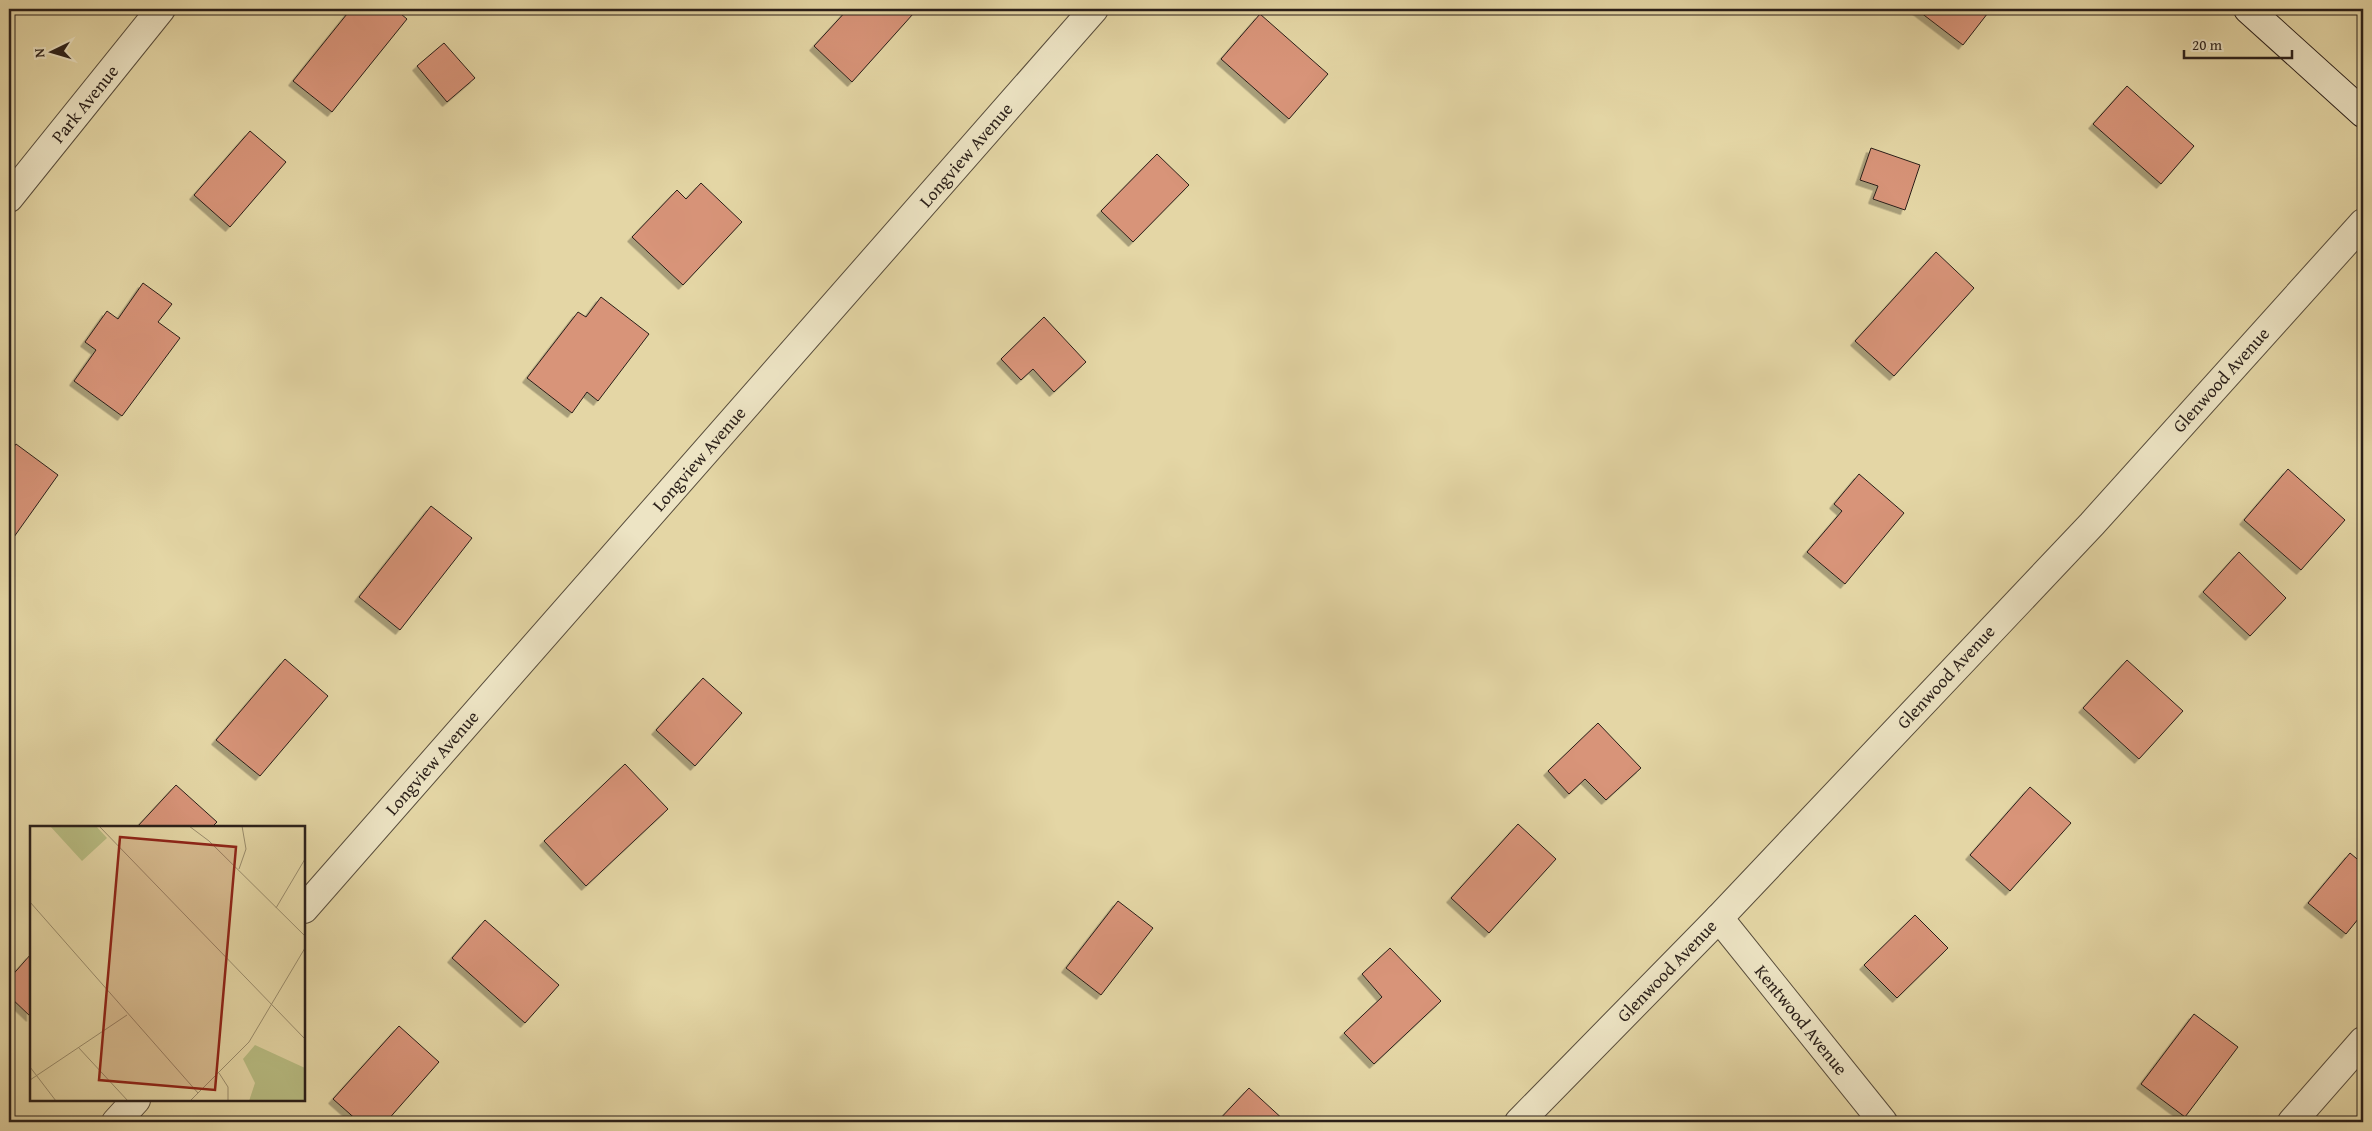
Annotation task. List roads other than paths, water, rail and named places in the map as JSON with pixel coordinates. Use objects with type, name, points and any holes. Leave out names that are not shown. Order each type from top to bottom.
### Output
[{"type":"street","name":"Park Avenue","points":[[9,198],[161,9]]},
{"type":"street","name":"Longview Avenue","points":[[305,908],[1094,9]]},
{"type":"street","points":[[2248,9],[2363,113]]},
{"type":"street","name":"Glenwood Avenue","points":[[1519,1122],[1719,918],[2092,524],[2363,223]]},
{"type":"street","name":"Kentwood Avenue","points":[[1719,918],[1883,1122]]},
{"type":"street","points":[[2292,1122],[2363,1041]]},
{"type":"street","points":[[116,1122],[135,1101]]}]
